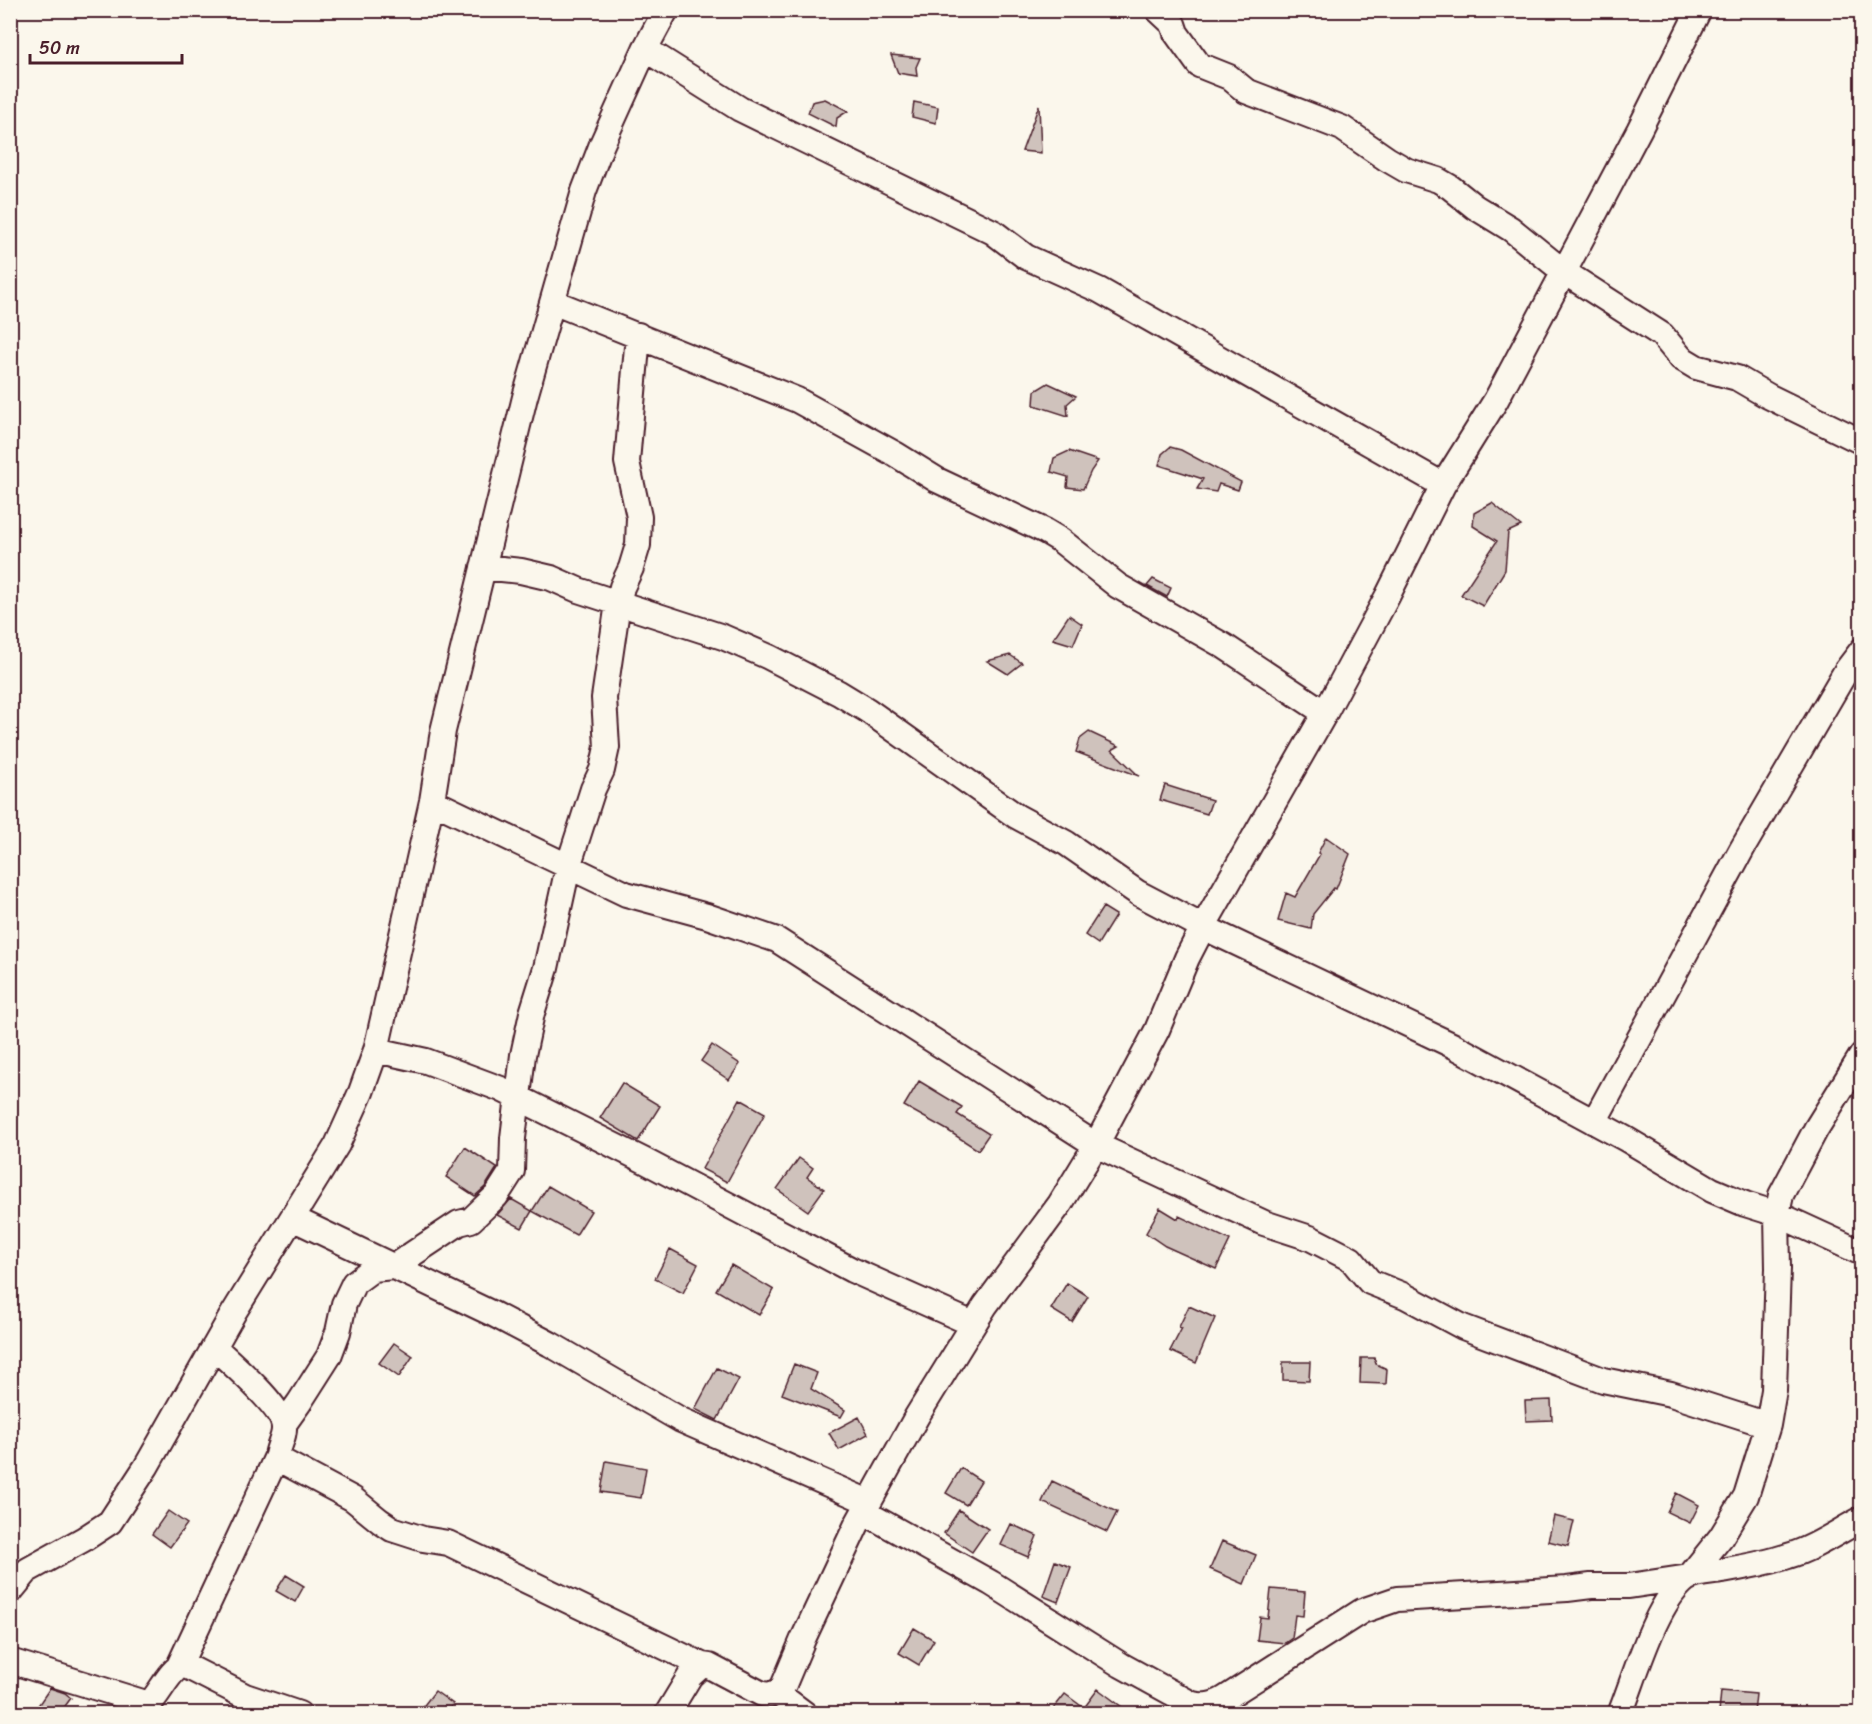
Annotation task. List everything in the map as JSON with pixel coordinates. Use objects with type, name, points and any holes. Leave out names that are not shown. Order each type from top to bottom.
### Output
[{"type":"street","points":[[10,1592],[28,1570],[110,1522],[146,1467],[214,1347],[337,1146],[361,1092],[376,1050],[432,801],[443,731],[525,397],[584,190],[645,49],[666,10]]},
{"type":"street","points":[[1158,10],[1173,24],[1176,33],[1199,65],[1229,77],[1246,91],[1341,128],[1371,150],[1406,170],[1438,180],[1511,229],[1564,272],[1662,335],[1681,358],[1696,367],[1737,378],[1768,396],[1862,442]]},
{"type":"street","points":[[277,1456],[282,1461],[353,1499],[392,1529],[423,1539],[448,1543],[702,1665],[709,1666],[762,1694],[777,1693],[782,1689],[803,1639],[867,1507],[917,1416],[974,1324],[1060,1204],[1096,1145],[1157,1030],[1187,958],[1203,927],[1325,713],[1443,485],[1496,400],[1639,130],[1699,10]]},
{"type":"street","points":[[645,49],[740,109],[993,232],[1026,257],[1099,290],[1443,485]]},
{"type":"street","points":[[553,302],[796,400],[896,454],[937,480],[1045,531],[1060,540],[1118,586],[1224,646],[1325,713]]},
{"type":"street","points":[[284,1424],[328,1356],[338,1332],[344,1304],[354,1283],[373,1269],[393,1267],[459,1223],[471,1220],[496,1196],[513,1171],[513,1138],[523,1054],[532,1013],[546,968],[568,867],[593,789],[602,770],[607,747],[604,698],[618,603],[638,545],[639,517],[627,462],[638,336]]},
{"type":"street","points":[[483,567],[537,574],[578,591],[723,637],[769,657],[839,693],[877,717],[1016,816],[1066,843],[1138,892],[1203,927],[1454,1046],[1594,1122],[1712,1190],[1777,1214],[1862,1253]]},
{"type":"street","points":[[1594,1122],[1742,849],[1846,671],[1862,650]]},
{"type":"street","points":[[432,801],[626,894],[707,916],[777,940],[1096,1145],[1264,1223],[1310,1238],[1351,1259],[1370,1282],[1405,1296],[1463,1327],[1603,1380],[1671,1394],[1768,1425]]},
{"type":"street","points":[[376,1050],[426,1061],[501,1089],[643,1160],[852,1270],[974,1324]]},
{"type":"street","points":[[1620,1713],[1654,1625],[1672,1595],[1721,1537],[1746,1496],[1768,1425],[1774,1390],[1778,1269],[1777,1214],[1781,1195],[1792,1172],[1862,1055]]},
{"type":"street","points":[[292,1218],[550,1344],[681,1420],[867,1507],[1121,1665],[1192,1704],[1201,1706],[1219,1709],[1253,1682],[1362,1611],[1397,1599],[1592,1586],[1629,1586],[1689,1577],[1789,1556],[1812,1548],[1862,1519]]},
{"type":"street","points":[[10,1661],[149,1704],[178,1666],[277,1456],[284,1428],[282,1417],[262,1392],[214,1347]]},
{"type":"street","points":[[178,1666],[184,1665],[245,1696],[299,1713]]},
{"type":"street","points":[[668,1713],[690,1676],[702,1665]]},
{"type":"street","points":[[777,1693],[805,1713]]},
{"type":"building","points":[[891,55],[920,58],[916,67],[917,76],[898,73]]},
{"type":"building","points":[[825,99],[848,111],[837,118],[836,127],[808,113],[812,102]]},
{"type":"building","points":[[914,102],[938,107],[936,123],[912,117]]},
{"type":"building","points":[[1039,105],[1041,153],[1022,151]]},
{"type":"building","points":[[1048,383],[1076,396],[1067,404],[1068,416],[1034,405],[1035,391]]},
{"type":"building","points":[[1170,447],[1181,450],[1241,482],[1238,490],[1219,484],[1216,492],[1197,489],[1203,479],[1159,465],[1162,454]]},
{"type":"building","points":[[1069,451],[1098,461],[1083,489],[1067,487],[1068,477],[1051,472],[1054,458]]},
{"type":"building","points":[[1492,503],[1521,526],[1508,532],[1505,570],[1483,606],[1461,595],[1497,541],[1473,526],[1474,513]]},
{"type":"building","points":[[1153,579],[1171,588],[1167,597],[1147,586]]},
{"type":"building","points":[[1069,615],[1082,624],[1073,645],[1053,639]]},
{"type":"building","points":[[1010,655],[1022,663],[1008,674],[987,661]]},
{"type":"building","points":[[1089,732],[1119,746],[1112,750],[1139,776],[1076,752],[1080,739]]},
{"type":"building","points":[[1165,785],[1212,800],[1207,814],[1160,800]]},
{"type":"building","points":[[1326,837],[1350,854],[1336,889],[1334,888],[1313,914],[1311,929],[1278,921],[1286,893],[1295,897],[1320,854],[1318,853]]},
{"type":"building","points":[[1103,907],[1116,915],[1098,944],[1085,935]]},
{"type":"building","points":[[712,1045],[740,1064],[729,1080],[701,1061]]},
{"type":"building","points":[[919,1081],[962,1107],[957,1114],[989,1134],[978,1150],[904,1106]]},
{"type":"building","points":[[622,1083],[660,1106],[638,1141],[600,1118]]},
{"type":"building","points":[[740,1099],[765,1113],[727,1182],[702,1169]]},
{"type":"building","points":[[465,1147],[497,1168],[485,1187],[475,1196],[446,1177]]},
{"type":"building","points":[[799,1158],[813,1168],[807,1177],[824,1189],[808,1211],[777,1189]]},
{"type":"building","points":[[548,1186],[591,1211],[576,1235],[532,1211]]},
{"type":"building","points":[[511,1199],[532,1211],[522,1228],[497,1215]]},
{"type":"building","points":[[1160,1208],[1178,1219],[1179,1216],[1230,1240],[1216,1269],[1165,1246],[1146,1233]]},
{"type":"building","points":[[670,1249],[698,1264],[683,1293],[655,1279]]},
{"type":"building","points":[[731,1265],[774,1290],[759,1315],[716,1290]]},
{"type":"building","points":[[1067,1283],[1088,1296],[1072,1322],[1051,1309]]},
{"type":"building","points":[[1189,1306],[1215,1318],[1196,1363],[1170,1351],[1182,1328],[1179,1327]]},
{"type":"building","points":[[394,1343],[413,1356],[399,1377],[379,1363]]},
{"type":"building","points":[[1361,1358],[1374,1358],[1376,1364],[1387,1369],[1386,1384],[1360,1383]]},
{"type":"building","points":[[1283,1362],[1310,1362],[1309,1381],[1283,1380]]},
{"type":"building","points":[[794,1364],[817,1373],[811,1389],[845,1410],[841,1417],[782,1394]]},
{"type":"building","points":[[717,1368],[739,1379],[717,1420],[695,1409]]},
{"type":"building","points":[[1551,1400],[1552,1420],[1526,1421],[1525,1401]]},
{"type":"building","points":[[859,1417],[868,1434],[839,1450],[829,1433]]},
{"type":"building","points":[[606,1461],[646,1468],[641,1498],[601,1492]]},
{"type":"building","points":[[961,1468],[981,1481],[966,1505],[946,1493]]},
{"type":"building","points":[[1052,1481],[1117,1512],[1107,1532],[1042,1502]]},
{"type":"building","points":[[1676,1493],[1699,1505],[1690,1523],[1667,1512]]},
{"type":"building","points":[[959,1510],[988,1529],[972,1552],[944,1533]]},
{"type":"building","points":[[168,1511],[187,1524],[170,1547],[152,1534]]},
{"type":"building","points":[[1554,1516],[1574,1521],[1568,1546],[1548,1541]]},
{"type":"building","points":[[1011,1524],[1037,1536],[1028,1557],[1001,1545]]},
{"type":"building","points":[[1222,1541],[1256,1555],[1244,1584],[1210,1569]]},
{"type":"building","points":[[1055,1561],[1071,1567],[1058,1602],[1043,1596]]},
{"type":"building","points":[[286,1575],[304,1586],[295,1602],[276,1591]]},
{"type":"building","points":[[1271,1589],[1305,1592],[1303,1616],[1295,1615],[1292,1638],[1285,1643],[1257,1640],[1260,1617],[1268,1618]]},
{"type":"building","points":[[914,1628],[934,1640],[919,1665],[899,1653]]},
{"type":"building","points":[[50,1688],[65,1693],[71,1698],[60,1713],[45,1713],[37,1707]]},
{"type":"building","points":[[1098,1689],[1130,1713],[1050,1713],[1065,1694],[1084,1708]]},
{"type":"building","points":[[435,1691],[453,1704],[446,1713],[418,1713]]},
{"type":"building","points":[[1721,1691],[1756,1694],[1754,1713],[1719,1713]]}]
